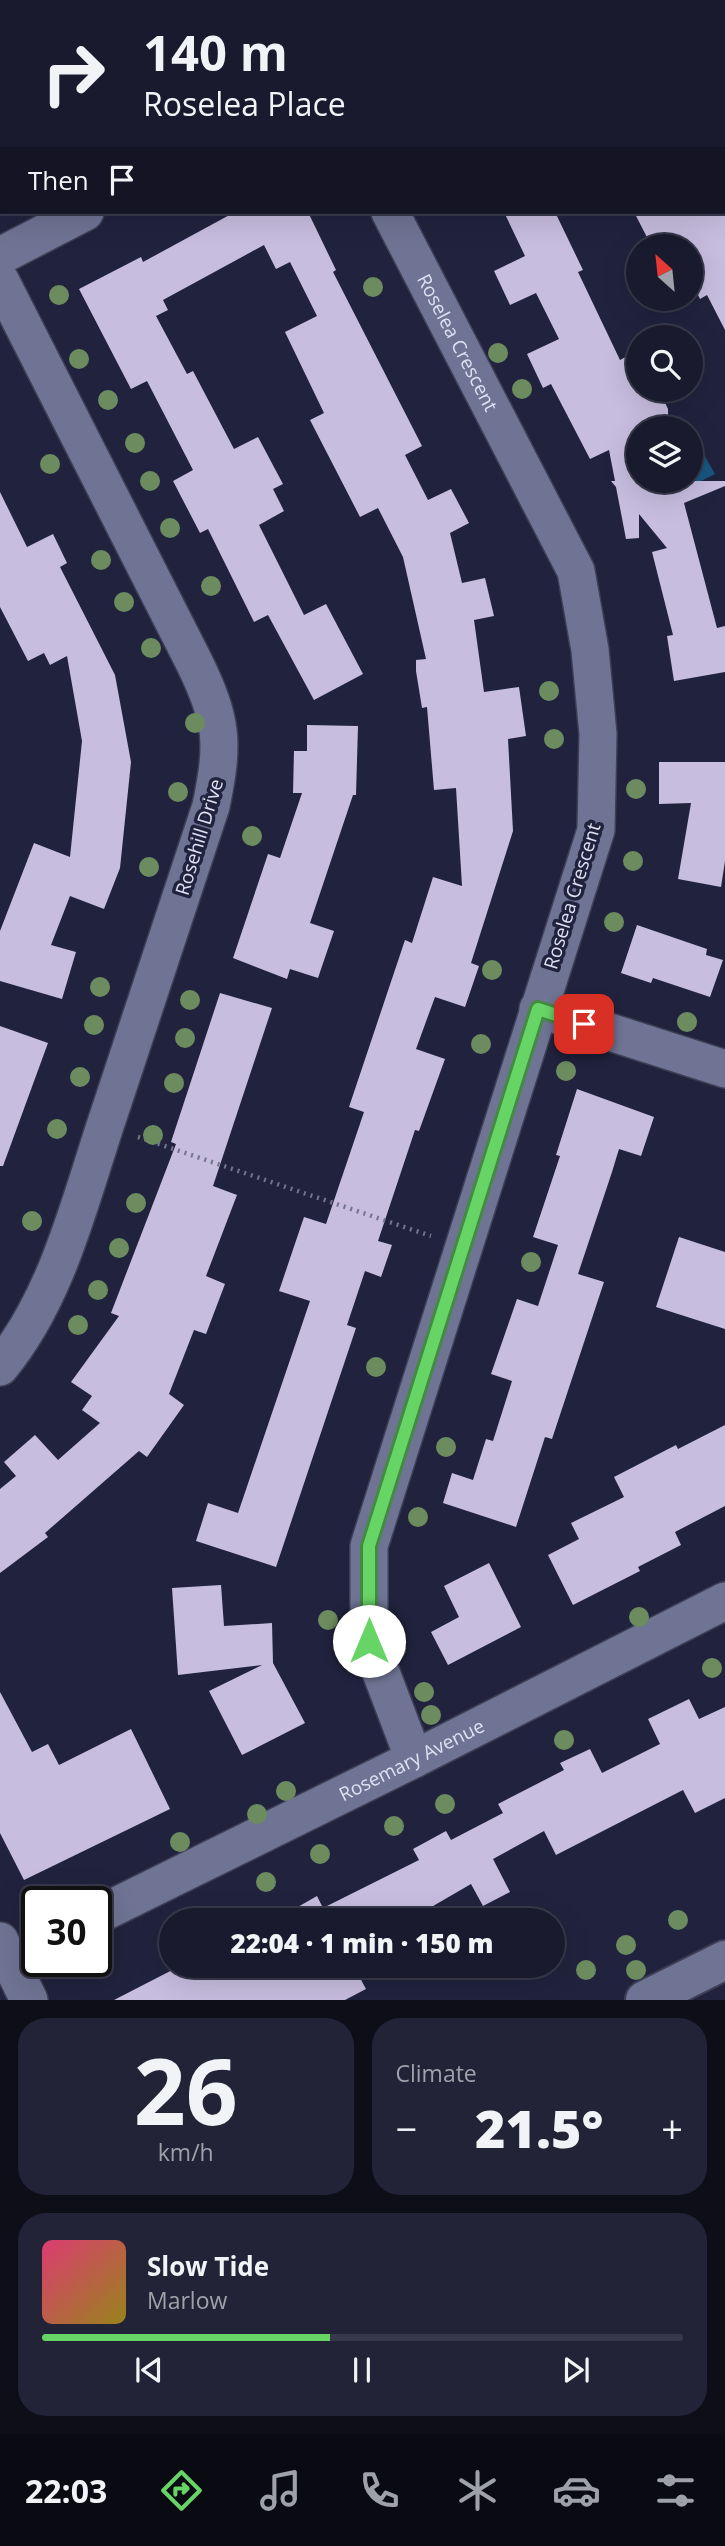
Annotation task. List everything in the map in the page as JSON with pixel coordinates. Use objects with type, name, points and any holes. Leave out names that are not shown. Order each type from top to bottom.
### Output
[{"type":"main road","points":[[645,2000],[725,1960]]},
{"type":"street","points":[[0,256],[81,214]]},
{"type":"street","name":"Roselea Crescent","points":[[391,214],[576,571],[590,650],[598,734],[596,830],[369,1546],[369,1641],[414,1759]]},
{"type":"street","name":"Rosehill Drive","points":[[0,280],[211,697],[222,743],[211,807],[76,1214],[48,1288],[20,1342],[0,1367]]},
{"type":"street","points":[[538,1009],[725,1069]]},
{"type":"street","name":"Rosemary Avenue","points":[[112,1908],[725,1601]]},
{"type":"street","points":[[15,1948],[29,2000]]},
{"type":"path","points":[[137,1136],[435,1237]]},
{"type":"water","points":[[703,453],[715,474],[703,480]]},
{"type":"building","points":[[231,214],[309,214],[336,270],[333,272],[422,446],[405,455],[428,500],[451,489],[469,523],[450,533],[462,583],[485,578],[494,616],[474,620],[484,692],[519,687],[526,736],[508,739],[513,831],[471,963],[479,966],[465,1007],[435,997],[416,1049],[445,1059],[419,1131],[415,1130],[378,1241],[392,1245],[381,1277],[365,1271],[347,1325],[356,1328],[276,1567],[196,1541],[208,1503],[238,1513],[310,1301],[279,1291],[304,1217],[326,1224],[364,1112],[349,1107],[405,940],[412,943],[433,877],[462,886],[456,788],[434,790],[427,707],[422,708],[416,671],[416,660],[426,659],[403,557],[378,508],[360,517],[310,420],[324,413],[285,332],[317,316],[290,262],[276,269],[264,245],[163,300],[168,310],[156,316],[187,374],[193,371],[234,449],[258,437],[283,484],[273,489],[284,511],[259,525],[304,615],[326,604],[363,674],[314,700],[268,615],[254,622],[208,529],[200,533],[173,481],[193,470],[147,381],[131,389],[79,289],[141,257],[143,262]]},
{"type":"building","points":[[505,214],[556,214],[583,270],[578,272],[620,360],[626,357],[626,402],[665,402],[668,409],[668,416],[626,416],[626,493],[703,493],[703,481],[725,481],[725,486],[684,503],[717,628],[725,626],[725,672],[674,681],[667,636],[673,635],[652,552],[667,548],[639,514],[639,538],[626,539],[616,487],[611,481],[615,481],[609,450],[590,459],[551,384],[543,388],[527,354],[559,339],[536,293],[510,305],[494,271],[525,256]]},
{"type":"building","points":[[635,214],[725,214],[725,330],[707,295],[704,297],[704,234],[645,234]]},
{"type":"building","points":[[0,492],[27,547],[53,534],[67,563],[60,567],[115,675],[131,762],[120,868],[104,909],[70,896],[51,945],[76,952],[62,999],[0,981],[0,931],[34,843],[70,857],[82,741],[67,656],[50,665],[44,653],[28,661],[0,607]]},
{"type":"building","points":[[307,725],[358,726],[356,795],[353,795],[310,923],[334,931],[318,978],[290,969],[287,979],[233,958],[268,854],[280,858],[302,793],[293,793],[294,751],[307,751]]},
{"type":"building","points":[[659,762],[725,762],[725,861],[721,887],[678,879],[691,803],[659,804]]},
{"type":"building","points":[[637,925],[707,949],[706,955],[723,960],[710,997],[653,978],[651,983],[621,973]]},
{"type":"building","points":[[220,993],[272,1008],[213,1186],[237,1195],[206,1276],[225,1284],[206,1334],[194,1330],[169,1394],[184,1405],[147,1457],[139,1451],[45,1533],[48,1537],[0,1573],[0,1489],[16,1476],[4,1462],[35,1435],[58,1460],[100,1423],[82,1410],[92,1396],[71,1382],[119,1316],[111,1313],[176,1144],[171,1142]]},
{"type":"building","points":[[0,1026],[48,1043],[3,1166],[0,1166]]},
{"type":"building","points":[[577,1089],[654,1117],[641,1156],[619,1149],[578,1274],[604,1282],[552,1439],[545,1437],[516,1527],[443,1503],[452,1473],[473,1480],[486,1439],[493,1441],[512,1381],[491,1374],[517,1299],[538,1306],[558,1245],[533,1237],[560,1156],[556,1155]]},
{"type":"building","points":[[679,1237],[725,1252],[725,1329],[656,1307]]},
{"type":"building","points":[[725,1425],[725,1506],[675,1532],[681,1545],[638,1567],[640,1571],[573,1605],[548,1555],[579,1539],[571,1523],[624,1497],[614,1477],[676,1445],[678,1449]]},
{"type":"building","points":[[489,1563],[521,1627],[448,1665],[431,1632],[459,1617],[444,1586]]},
{"type":"building","points":[[221,1585],[224,1626],[272,1623],[273,1663],[305,1723],[242,1755],[209,1691],[262,1665],[178,1675],[172,1588]]},
{"type":"building","points":[[0,1692],[32,1752],[48,1744],[59,1765],[131,1729],[170,1809],[24,1880],[0,1833]]},
{"type":"building","points":[[689,1699],[699,1719],[725,1707],[725,1798],[695,1813],[683,1790],[556,1855],[544,1831],[493,1859],[510,1892],[483,1906],[471,1884],[430,1908],[323,1908],[419,1860],[413,1849],[446,1831],[451,1840],[503,1813],[498,1804],[564,1770],[560,1763],[590,1749],[602,1773],[660,1744],[648,1719]]},
{"type":"building","points":[[317,1896],[323,1908],[296,1908]]},
{"type":"building","points":[[159,1977],[360,1978],[366,1989],[345,2000],[114,2000]]},
{"type":"route","points":[[369,1641],[369,1546],[523,1052],[538,1009],[584,1024]]}]
